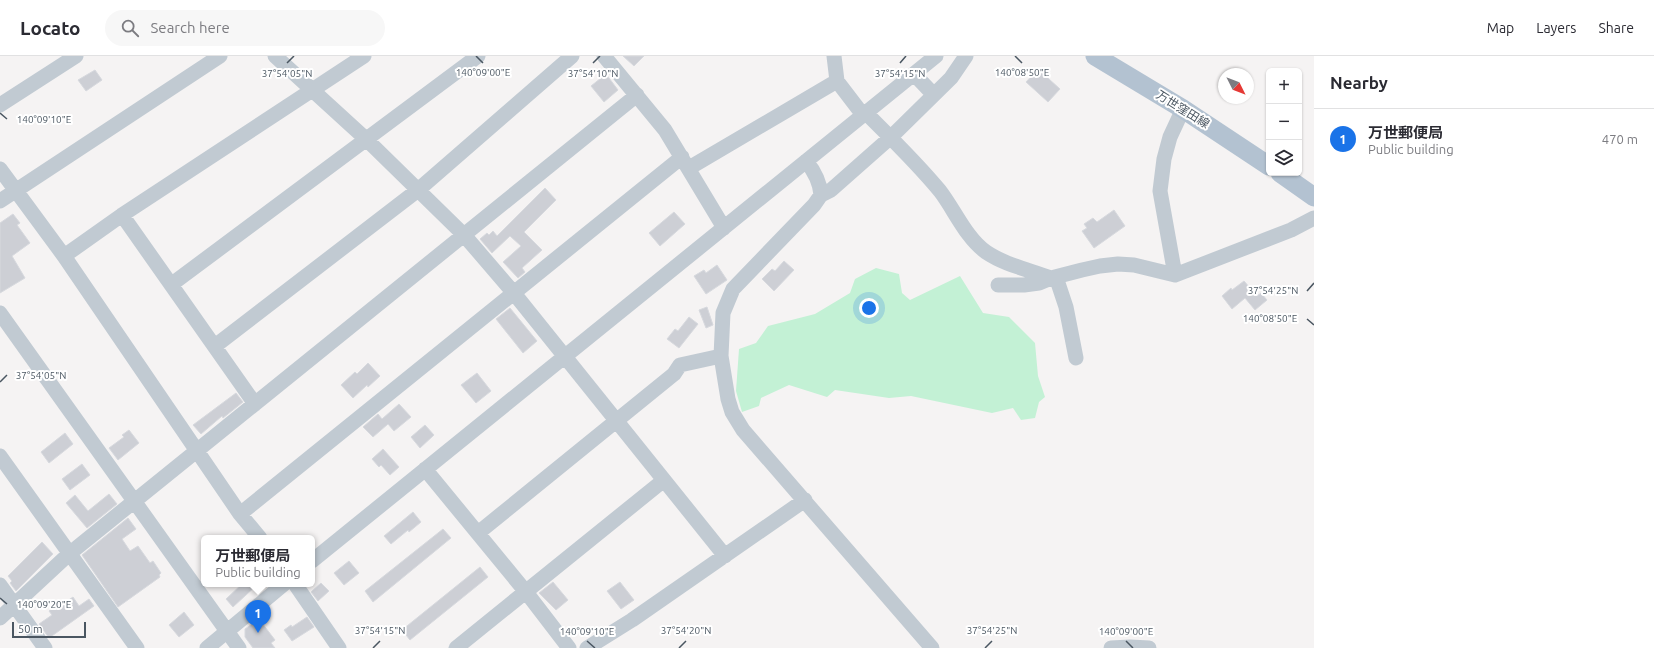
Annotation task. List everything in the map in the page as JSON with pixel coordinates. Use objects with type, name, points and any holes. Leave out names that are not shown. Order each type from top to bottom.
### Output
[{"type":"main road","name":"万世窪田線","points":[[1095,56],[1183,109],[1266,164]]},
{"type":"main road","points":[[1284,176],[1314,197]]},
{"type":"street","points":[[0,105],[76,56]]},
{"type":"street","points":[[0,201],[220,56]]},
{"type":"street","points":[[275,56],[367,140],[464,235],[513,292],[725,556]]},
{"type":"street","points":[[64,256],[122,215],[364,56]]},
{"type":"street","points":[[172,284],[478,56]]},
{"type":"street","points":[[215,346],[418,190],[572,56]]},
{"type":"street","points":[[604,56],[665,130],[724,228]]},
{"type":"street","points":[[834,56],[837,81],[864,114],[891,137],[940,191],[976,242],[985,251],[998,259],[1054,277]]},
{"type":"street","points":[[315,559],[936,56]]},
{"type":"street","points":[[932,648],[743,430],[732,412],[728,398],[721,356],[723,313],[733,289],[814,205],[821,195],[831,190],[891,137],[933,94],[951,78],[966,56]]},
{"type":"street","points":[[914,74],[933,94]]},
{"type":"street","points":[[240,514],[513,292],[685,162],[837,81]]},
{"type":"street","points":[[0,618],[69,554],[637,95]]},
{"type":"street","points":[[1174,275],[1160,191],[1164,159],[1170,137],[1183,109]]},
{"type":"street","points":[[806,161],[812,168],[820,184],[821,195]]},
{"type":"street","points":[[0,169],[64,256],[240,514],[258,535]]},
{"type":"street","points":[[122,215],[255,404]]},
{"type":"street","points":[[998,285],[1024,285],[1039,283],[1054,277],[1100,266],[1118,264],[1134,265],[1174,275],[1291,230],[1314,218]]},
{"type":"street","points":[[1054,277],[1066,307],[1076,358]]},
{"type":"street","points":[[0,313],[239,648]]},
{"type":"street","points":[[478,533],[674,374],[680,365],[721,356]]},
{"type":"street","points":[[0,456],[137,648]]},
{"type":"street","points":[[425,469],[526,592],[569,648]]},
{"type":"street","points":[[456,648],[664,480]]},
{"type":"street","points":[[587,648],[608,643],[725,556],[805,500]]},
{"type":"street","points":[[0,585],[45,648]]},
{"type":"street","points":[[207,648],[280,587]]},
{"type":"street","points":[[297,587],[339,648]]},
{"type":"street","points":[[1111,648],[1148,648]]},
{"type":"green space","points":[[876,268],[899,274],[902,293],[910,300],[960,276],[983,313],[1009,317],[1035,343],[1038,376],[1045,397],[1039,402],[1035,418],[1021,420],[1013,408],[992,413],[911,396],[889,398],[835,390],[827,397],[789,385],[761,398],[759,406],[742,412],[736,391],[739,349],[756,343],[768,326],[815,314],[850,293],[855,279]]},
{"type":"building","points":[[623,56],[644,56],[634,66]]},
{"type":"building","points":[[1038,69],[1060,89],[1048,102],[1026,82]]},
{"type":"building","points":[[95,70],[102,80],[86,91],[78,80]]},
{"type":"building","points":[[606,74],[618,90],[604,102],[591,86]]},
{"type":"building","points":[[545,188],[556,200],[524,232],[542,250],[522,268],[525,272],[518,278],[503,262],[521,246],[510,236],[492,253],[480,239],[487,233],[489,235],[493,231],[497,236]]},
{"type":"building","points":[[1114,210],[1125,226],[1094,248],[1082,231],[1087,228],[1084,224],[1093,218],[1097,222]]},
{"type":"building","points":[[674,212],[685,224],[660,246],[649,233]]},
{"type":"building","points":[[13,214],[20,223],[17,225],[30,243],[12,256],[25,278],[0,293],[0,223]]},
{"type":"building","points":[[784,261],[794,270],[774,291],[762,279],[772,269],[775,271]]},
{"type":"building","points":[[717,265],[727,280],[706,294],[694,276],[704,270],[706,273]]},
{"type":"building","points":[[1244,281],[1257,296],[1261,293],[1267,300],[1255,310],[1245,298],[1232,309],[1222,296],[1231,288],[1232,290]]},
{"type":"building","points":[[707,307],[713,325],[706,328],[699,310]]},
{"type":"building","points":[[510,308],[537,341],[523,353],[496,319]]},
{"type":"building","points":[[689,317],[698,324],[679,348],[667,339],[675,329],[678,331]]},
{"type":"building","points":[[368,363],[380,376],[368,387],[367,385],[353,398],[341,385],[355,372],[357,374]]},
{"type":"building","points":[[477,373],[491,391],[476,403],[461,385]]},
{"type":"building","points":[[236,393],[243,402],[223,418],[222,416],[201,434],[193,425]]},
{"type":"building","points":[[399,404],[411,417],[394,431],[388,424],[373,437],[363,427],[378,414],[382,419]]},
{"type":"building","points":[[425,425],[434,435],[420,448],[411,437]]},
{"type":"building","points":[[129,430],[139,443],[118,460],[109,448],[124,437],[122,435]]},
{"type":"building","points":[[65,433],[73,444],[49,463],[41,452]]},
{"type":"building","points":[[383,449],[399,467],[390,475],[381,465],[379,467],[372,459]]},
{"type":"building","points":[[82,464],[90,475],[70,490],[62,479]]},
{"type":"building","points":[[109,494],[117,504],[87,528],[66,503],[75,495],[88,511]]},
{"type":"building","points":[[413,512],[421,522],[409,532],[408,530],[391,544],[384,536]]},
{"type":"building","points":[[128,518],[136,529],[122,539],[130,551],[138,546],[150,563],[153,561],[161,573],[159,575],[160,577],[118,607],[82,555]]},
{"type":"building","points":[[443,529],[451,538],[373,602],[365,591]]},
{"type":"building","points":[[42,542],[53,554],[16,591],[10,583],[12,581],[8,576]]},
{"type":"building","points":[[349,561],[359,573],[344,585],[334,573]]},
{"type":"building","points":[[480,567],[488,577],[410,640],[402,630]]},
{"type":"building","points":[[553,582],[568,600],[556,610],[539,593]]},
{"type":"building","points":[[620,582],[634,600],[621,609],[607,591]]},
{"type":"building","points":[[321,583],[329,591],[318,601],[311,592]]},
{"type":"building","points":[[239,587],[255,587],[233,607],[226,599]]},
{"type":"building","points":[[73,597],[79,606],[89,599],[94,606],[49,638],[39,624],[52,615],[49,611],[55,606],[57,608]]},
{"type":"building","points":[[184,612],[194,625],[179,637],[169,625]]},
{"type":"building","points":[[307,617],[314,627],[292,641],[284,630],[291,625],[292,627]]},
{"type":"building","points":[[258,620],[275,640],[271,643],[275,648],[253,648],[245,637],[245,629]]},
{"type":"place","name":"万世郵便局","points":[[258,633]]}]
